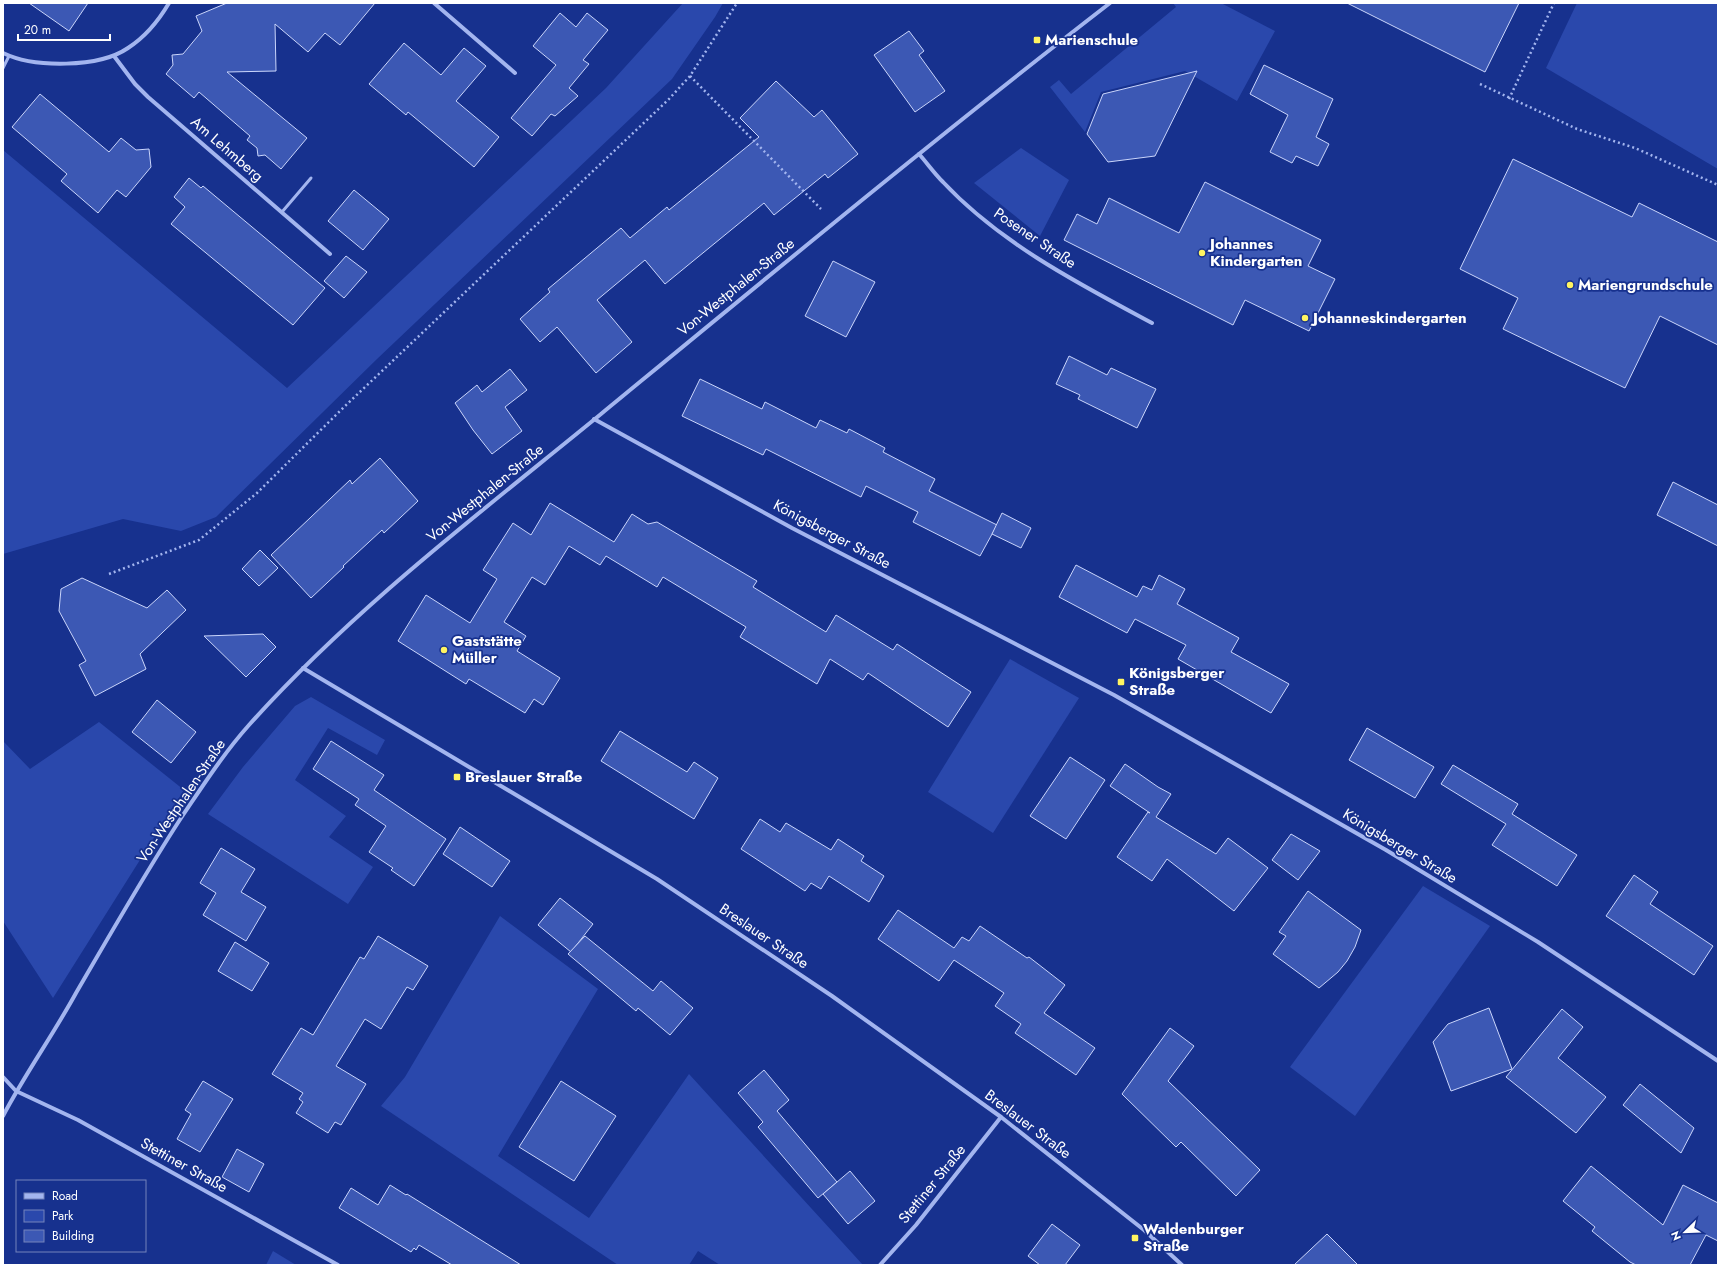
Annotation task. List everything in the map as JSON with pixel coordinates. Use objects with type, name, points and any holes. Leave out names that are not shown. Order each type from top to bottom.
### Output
[{"type":"street","points":[[3,53],[9,56],[37,62],[58,63],[96,60],[114,56],[128,49],[137,41],[162,14],[169,3]]},
{"type":"street","points":[[434,3],[515,73]]},
{"type":"street","name":"Von-Westphalen-Straße","points":[[3,1116],[16,1091],[64,1014],[128,904],[213,769],[248,726],[304,668],[358,615],[383,593],[919,154],[1110,3]]},
{"type":"street","name":"Am Lehmberg","points":[[114,56],[135,84],[148,97],[330,254]]},
{"type":"street","name":"Posener Straße","points":[[919,154],[943,182],[1006,237],[1091,290],[1152,322]]},
{"type":"street","name":"Königsberger Straße","points":[[594,419],[792,528],[1114,695],[1386,850],[1538,942],[1718,1061]]},
{"type":"street","name":"Breslauer Straße","points":[[304,668],[657,879],[832,996],[1001,1117],[1144,1230],[1182,1265]]},
{"type":"street","points":[[3,1077],[16,1091]]},
{"type":"street","name":"Stettiner Straße","points":[[16,1091],[78,1120],[338,1265]]},
{"type":"street","name":"Stettiner Straße","points":[[880,1265],[916,1224],[1001,1117]]},
{"type":"lane","points":[[3,68],[9,56]]},
{"type":"lane","points":[[282,212],[311,178]]},
{"type":"path","points":[[109,574],[199,540],[256,493],[643,124],[690,76],[737,3]]},
{"type":"path","points":[[1509,98],[1554,3]]},
{"type":"path","points":[[690,76],[814,200],[823,211]]},
{"type":"path","points":[[1480,84],[1577,129],[1635,148],[1718,185]]},
{"type":"green space","points":[[683,3],[723,3],[672,79],[377,359],[216,517],[181,531],[123,519],[3,554],[3,150],[287,388],[606,88]]},
{"type":"green space","points":[[1173,3],[1221,3],[1275,31],[1237,101],[1185,71],[1101,92],[1085,132],[1050,87],[1059,80],[1071,94],[1176,7]]},
{"type":"green space","points":[[1577,3],[1718,3],[1718,169],[1546,68]]},
{"type":"green space","points":[[1021,148],[1069,180],[1040,236],[974,183]]},
{"type":"green space","points":[[1010,659],[1079,698],[993,833],[928,792]]},
{"type":"green space","points":[[311,697],[385,740],[377,755],[328,728],[295,780],[346,816],[329,837],[373,867],[348,904],[208,814],[243,767],[295,706]]},
{"type":"green space","points":[[99,722],[184,790],[53,998],[3,921],[3,741],[30,769]]},
{"type":"green space","points":[[1423,886],[1490,926],[1355,1116],[1290,1067]]},
{"type":"green space","points":[[500,916],[598,989],[498,1156],[589,1218],[689,1074],[863,1265],[720,1265],[698,1251],[689,1265],[618,1265],[381,1106],[405,1077]]},
{"type":"green space","points":[[273,1251],[296,1265],[266,1265]]},
{"type":"building","points":[[29,3],[88,3],[69,31]]},
{"type":"building","points":[[227,3],[375,3],[340,45],[325,33],[308,52],[275,24],[276,71],[227,72],[307,138],[281,169],[265,155],[258,156],[257,148],[247,140],[250,136],[199,92],[194,98],[166,74],[173,65],[172,55],[183,54],[202,31],[196,16]]},
{"type":"building","points":[[1347,3],[1519,3],[1485,72]]},
{"type":"building","points":[[560,13],[576,27],[587,13],[608,30],[583,60],[589,64],[569,88],[578,96],[555,116],[551,114],[532,136],[511,118],[556,65],[533,46]]},
{"type":"building","points":[[909,31],[924,51],[919,55],[945,91],[915,112],[874,55]]},
{"type":"building","points":[[404,43],[441,75],[464,48],[486,66],[456,101],[499,137],[474,167],[408,112],[406,115],[369,84]]},
{"type":"building","points":[[1264,65],[1333,99],[1316,137],[1329,144],[1318,166],[1296,156],[1292,163],[1270,152],[1288,115],[1250,94]]},
{"type":"building","points":[[1197,71],[1155,156],[1108,162],[1087,134],[1103,94]]},
{"type":"building","points":[[776,81],[814,117],[822,110],[858,154],[828,178],[825,174],[774,215],[764,203],[665,284],[645,260],[597,300],[632,342],[596,373],[557,327],[540,342],[520,319],[550,292],[548,289],[621,228],[630,238],[667,207],[669,210],[759,137],[740,118]]},
{"type":"building","points":[[40,94],[109,152],[121,138],[136,150],[149,149],[151,167],[126,197],[117,190],[98,213],[61,181],[67,174],[12,127]]},
{"type":"building","name":"Mariengrundschule","points":[[1513,159],[1632,217],[1639,203],[1718,242],[1718,345],[1660,316],[1625,388],[1503,329],[1518,298],[1460,269]]},
{"type":"building","points":[[189,178],[201,188],[203,186],[325,288],[293,325],[171,224],[185,207],[174,197]]},
{"type":"building","name":"Johannes Kindergarten","points":[[1205,182],[1321,240],[1308,266],[1335,279],[1309,331],[1245,300],[1233,325],[1064,240],[1077,214],[1097,224],[1109,198],[1179,233]]},
{"type":"building","points":[[354,190],[389,219],[363,250],[328,221]]},
{"type":"building","points":[[346,256],[367,272],[344,298],[324,281]]},
{"type":"building","points":[[833,261],[875,282],[846,337],[805,316]]},
{"type":"building","points":[[1069,356],[1107,375],[1111,368],[1156,389],[1137,428],[1078,399],[1080,395],[1056,384]]},
{"type":"building","points":[[510,369],[527,390],[505,407],[522,431],[492,454],[473,430],[455,403],[477,385],[482,392]]},
{"type":"building","points":[[700,379],[762,409],[765,402],[816,428],[820,420],[847,433],[849,429],[885,448],[883,452],[935,479],[929,491],[997,525],[980,556],[913,522],[918,512],[866,486],[861,497],[766,449],[763,455],[682,416]]},
{"type":"building","points":[[380,458],[418,501],[384,533],[382,530],[311,598],[271,555],[350,480],[352,484]]},
{"type":"building","points":[[1673,482],[1718,505],[1718,546],[1657,515]]},
{"type":"building","points":[[550,503],[614,542],[632,514],[648,524],[657,522],[757,581],[753,587],[826,632],[836,615],[893,650],[897,644],[971,692],[948,727],[868,673],[863,680],[830,659],[817,684],[740,637],[746,627],[663,577],[657,587],[606,556],[600,565],[569,546],[545,585],[532,577],[504,622],[526,636],[517,651],[560,678],[543,705],[534,699],[525,713],[469,679],[466,684],[398,641],[426,595],[470,623],[497,579],[483,570],[513,523],[531,535]]},
{"type":"building","points":[[1002,513],[1031,528],[1021,548],[992,534]]},
{"type":"building","points":[[260,550],[278,568],[259,586],[242,569]]},
{"type":"building","points":[[1076,565],[1137,597],[1143,586],[1152,590],[1159,575],[1185,589],[1177,604],[1239,638],[1231,652],[1289,684],[1271,713],[1178,659],[1186,645],[1135,619],[1127,633],[1059,597]]},
{"type":"building","points":[[82,578],[147,608],[167,590],[186,610],[140,654],[146,669],[95,696],[79,665],[86,661],[59,611],[61,589]]},
{"type":"building","points":[[263,634],[276,647],[246,677],[204,636]]},
{"type":"building","points":[[157,700],[196,732],[171,763],[132,732]]},
{"type":"building","points":[[1367,728],[1434,767],[1415,798],[1349,760]]},
{"type":"building","points":[[620,731],[687,772],[694,762],[718,778],[694,819],[601,761]]},
{"type":"building","points":[[331,741],[384,775],[374,790],[446,839],[414,886],[391,870],[393,868],[369,852],[386,826],[355,805],[359,799],[313,769]]},
{"type":"building","points":[[1070,757],[1105,780],[1066,839],[1030,816]]},
{"type":"building","points":[[1125,764],[1158,787],[1171,794],[1156,817],[1216,854],[1228,838],[1268,868],[1234,911],[1167,859],[1152,881],[1117,857],[1148,812],[1150,813],[1110,786]]},
{"type":"building","points":[[1453,765],[1518,804],[1512,814],[1577,855],[1557,886],[1492,845],[1506,824],[1441,784]]},
{"type":"building","points":[[760,819],[780,832],[786,823],[831,850],[838,839],[864,856],[861,861],[884,876],[869,902],[829,876],[821,889],[811,883],[805,891],[741,849]]},
{"type":"building","points":[[460,827],[510,861],[492,887],[443,854]]},
{"type":"building","points":[[1291,834],[1320,851],[1298,880],[1272,860]]},
{"type":"building","points":[[221,848],[255,869],[241,892],[266,907],[246,941],[203,915],[216,893],[200,883]]},
{"type":"building","points":[[1634,875],[1658,892],[1650,904],[1713,946],[1694,975],[1606,916]]},
{"type":"building","points":[[1308,891],[1361,930],[1355,947],[1347,961],[1338,972],[1319,988],[1273,954],[1286,936],[1279,932]]},
{"type":"building","points":[[560,898],[593,924],[571,952],[538,925]]},
{"type":"building","points":[[898,910],[954,948],[962,937],[969,941],[980,926],[1027,958],[1029,957],[1065,985],[1044,1013],[1095,1048],[1076,1075],[1015,1033],[1021,1024],[995,1006],[1004,993],[954,960],[939,981],[878,939]]},
{"type":"building","points":[[378,936],[428,966],[413,990],[407,987],[381,1029],[365,1019],[336,1066],[366,1084],[341,1125],[335,1122],[328,1133],[296,1113],[303,1102],[299,1099],[303,1093],[272,1074],[301,1028],[313,1035],[360,957],[364,959]]},
{"type":"building","points":[[585,936],[653,991],[661,981],[693,1008],[670,1035],[638,1008],[636,1011],[568,954]]},
{"type":"building","points":[[235,942],[269,963],[252,991],[218,971]]},
{"type":"building","points":[[1489,1008],[1512,1069],[1451,1091],[1433,1042],[1448,1024]]},
{"type":"building","points":[[1562,1009],[1583,1027],[1558,1058],[1606,1097],[1576,1133],[1506,1077]]},
{"type":"building","points":[[1170,1028],[1194,1046],[1168,1081],[1260,1170],[1236,1196],[1181,1142],[1176,1147],[1122,1094]]},
{"type":"building","points":[[764,1070],[789,1100],[777,1111],[837,1182],[818,1198],[758,1127],[763,1122],[738,1093]]},
{"type":"building","points":[[203,1081],[233,1099],[200,1152],[177,1139],[191,1114],[185,1110]]},
{"type":"building","points":[[561,1081],[616,1116],[574,1181],[519,1147]]},
{"type":"building","points":[[1640,1084],[1694,1128],[1681,1153],[1623,1105]]},
{"type":"building","points":[[237,1149],[264,1164],[249,1192],[222,1177]]},
{"type":"building","points":[[1591,1166],[1663,1225],[1683,1185],[1718,1203],[1718,1241],[1706,1235],[1690,1265],[1636,1265],[1630,1262],[1592,1231],[1595,1227],[1563,1201]]},
{"type":"building","points":[[850,1171],[875,1201],[848,1224],[823,1194]]},
{"type":"building","points":[[390,1185],[521,1265],[452,1265],[419,1245],[416,1250],[414,1248],[411,1252],[339,1208],[351,1188],[378,1205]]},
{"type":"building","points":[[1052,1224],[1080,1245],[1065,1265],[1040,1265],[1028,1256]]},
{"type":"building","points":[[1327,1234],[1358,1265],[1294,1265]]},
{"type":"place","name":"Marienschule","points":[[1037,40]]},
{"type":"place","name":"Johannes Kindergarten","points":[[1202,253]]},
{"type":"place","name":"Mariengrundschule","points":[[1570,285]]},
{"type":"place","name":"Johanneskindergarten","points":[[1305,318]]},
{"type":"place","name":"Gaststätte Müller","points":[[444,650]]},
{"type":"place","name":"Königsberger Straße","points":[[1121,682]]},
{"type":"place","name":"Breslauer Straße","points":[[457,777]]},
{"type":"place","name":"Waldenburger Straße","points":[[1135,1238]]}]
